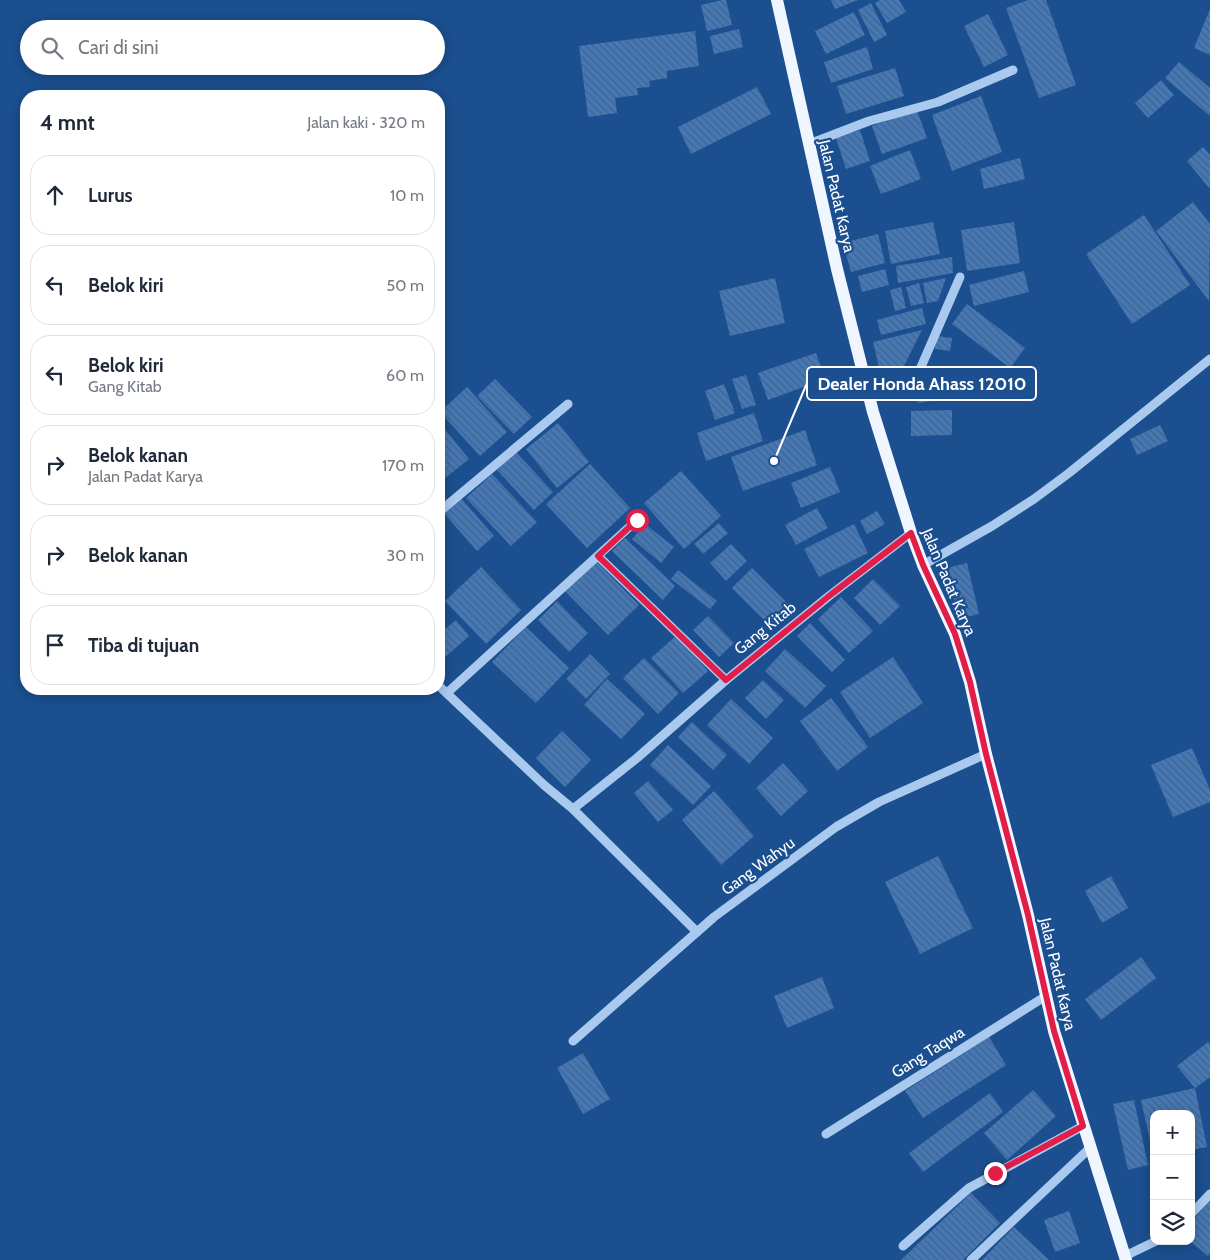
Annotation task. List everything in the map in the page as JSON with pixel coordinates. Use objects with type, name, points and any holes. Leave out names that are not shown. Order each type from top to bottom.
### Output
[{"type":"main road","name":"Jalan Padat Karya","points":[[777,0],[837,270],[869,397],[911,533],[923,565],[955,634],[970,682],[986,754],[1028,915],[1054,1031],[1125,1258]]},
{"type":"street","points":[[809,144],[869,121],[938,102],[1013,70]]},
{"type":"street","points":[[869,397],[902,386],[910,382],[918,374],[960,277]]},
{"type":"street","points":[[923,565],[992,526],[1034,499],[1210,359]]},
{"type":"street","points":[[445,507],[568,404]]},
{"type":"street","points":[[637,520],[447,693],[544,785],[573,809],[696,932]]},
{"type":"street","name":"Gang Kitab","points":[[573,809],[637,758],[726,680],[829,596],[911,533]]},
{"type":"street","points":[[598,556],[726,680]]},
{"type":"street","name":"Gang Wahyu","points":[[573,1041],[696,932],[753,887],[836,827],[879,802],[986,754]]},
{"type":"street","name":"Gang Taqwa","points":[[826,1134],[1046,996]]},
{"type":"street","points":[[903,1246],[969,1188],[1083,1126]]},
{"type":"street","points":[[972,1260],[1090,1148]]},
{"type":"street","points":[[1195,1210],[1210,1194]]},
{"type":"street","points":[[1125,1258],[1150,1244]]},
{"type":"building","points":[[726,0],[732,25],[707,31],[701,5]]},
{"type":"building","points":[[831,0],[858,0],[835,9]]},
{"type":"building","points":[[880,0],[899,0],[906,12],[887,23],[875,3]]},
{"type":"building","points":[[1028,0],[1046,0],[1076,85],[1039,98],[1006,8]]},
{"type":"building","points":[[871,3],[887,35],[874,42],[858,10]]},
{"type":"building","points":[[1210,9],[1210,55],[1194,48]]},
{"type":"building","points":[[854,12],[865,35],[826,54],[815,31]]},
{"type":"building","points":[[988,14],[1008,55],[984,67],[964,26]]},
{"type":"building","points":[[739,29],[743,47],[714,54],[710,36]]},
{"type":"building","points":[[695,31],[699,66],[667,71],[667,78],[649,81],[650,87],[637,88],[638,95],[615,98],[617,113],[588,117],[579,46]]},
{"type":"building","points":[[867,47],[873,69],[831,83],[824,62]]},
{"type":"building","points":[[1179,62],[1210,88],[1210,116],[1165,78]]},
{"type":"building","points":[[895,68],[904,96],[846,114],[837,86]]},
{"type":"building","points":[[1161,80],[1174,95],[1148,118],[1135,103]]},
{"type":"building","points":[[757,87],[771,114],[691,154],[678,127]]},
{"type":"building","points":[[981,96],[1002,152],[952,171],[932,115]]},
{"type":"building","points":[[917,110],[927,138],[882,154],[872,126]]},
{"type":"building","points":[[860,130],[870,161],[846,169],[836,138]]},
{"type":"building","points":[[1203,147],[1210,155],[1209,188],[1187,161]]},
{"type":"building","points":[[910,150],[921,179],[881,194],[870,166]]},
{"type":"building","points":[[1020,158],[1025,179],[984,189],[980,169]]},
{"type":"building","points":[[1193,202],[1210,224],[1209,301],[1156,231]]},
{"type":"building","points":[[1144,215],[1190,285],[1132,324],[1086,254]]},
{"type":"building","points":[[933,222],[940,254],[891,264],[885,231]]},
{"type":"building","points":[[1014,222],[1020,263],[967,271],[961,230]]},
{"type":"building","points":[[878,234],[885,263],[851,272],[843,243]]},
{"type":"building","points":[[952,257],[953,273],[898,283],[896,266]]},
{"type":"building","points":[[885,269],[889,285],[862,292],[858,276]]},
{"type":"building","points":[[1024,271],[1029,292],[974,306],[969,285]]},
{"type":"building","points":[[775,278],[785,323],[730,336],[719,291]]},
{"type":"building","points":[[946,278],[938,301],[927,303],[923,283]]},
{"type":"building","points":[[919,283],[924,303],[911,306],[906,287]]},
{"type":"building","points":[[901,287],[906,308],[895,311],[890,290]]},
{"type":"building","points":[[967,304],[1025,348],[1010,368],[952,324]]},
{"type":"building","points":[[922,308],[926,324],[881,335],[877,320]]},
{"type":"building","points":[[922,330],[899,376],[882,380],[873,342]]},
{"type":"building","points":[[937,336],[952,338],[950,351],[935,349]]},
{"type":"building","points":[[816,353],[825,379],[768,400],[758,373]]},
{"type":"building","points":[[746,375],[756,405],[742,409],[732,379]]},
{"type":"building","points":[[965,375],[968,395],[918,403],[915,383]]},
{"type":"building","points":[[495,379],[532,417],[514,434],[477,396]]},
{"type":"building","points":[[724,384],[735,413],[715,420],[705,391]]},
{"type":"building","points":[[467,387],[507,432],[480,456],[445,418],[445,407]]},
{"type":"building","points":[[952,410],[952,435],[911,436],[911,411]]},
{"type":"building","points":[[754,413],[763,441],[706,461],[697,433]]},
{"type":"building","points":[[558,423],[589,462],[557,488],[526,449]]},
{"type":"building","points":[[1160,425],[1168,441],[1137,455],[1130,439]]},
{"type":"building","points":[[445,429],[469,459],[445,478]]},
{"type":"building","points":[[805,430],[817,465],[743,491],[731,457]]},
{"type":"building","points":[[516,452],[553,492],[534,510],[497,470]]},
{"type":"building","points":[[590,464],[630,508],[587,548],[546,504]]},
{"type":"building","points":[[830,467],[840,492],[801,508],[791,483]]},
{"type":"building","points":[[681,471],[721,516],[684,549],[644,503]]},
{"type":"building","points":[[492,474],[537,522],[511,546],[466,498]]},
{"type":"building","points":[[460,497],[494,536],[477,551],[445,514],[445,510]]},
{"type":"building","points":[[817,508],[828,528],[796,545],[785,525]]},
{"type":"building","points":[[877,511],[885,524],[867,534],[860,521]]},
{"type":"building","points":[[719,523],[728,533],[703,554],[694,544]]},
{"type":"building","points":[[645,524],[674,547],[661,563],[632,539]]},
{"type":"building","points":[[854,524],[868,553],[819,577],[804,549]]},
{"type":"building","points":[[625,538],[675,586],[663,600],[612,551]]},
{"type":"building","points":[[731,544],[747,561],[726,581],[710,563]]},
{"type":"building","points":[[596,561],[639,605],[608,635],[565,591]]},
{"type":"building","points":[[967,563],[979,614],[959,619],[947,568]]},
{"type":"building","points":[[481,567],[521,610],[486,644],[445,601]]},
{"type":"building","points":[[752,568],[790,606],[770,626],[732,588]]},
{"type":"building","points":[[678,570],[717,601],[710,609],[671,579]]},
{"type":"building","points":[[873,579],[900,606],[880,625],[854,598]]},
{"type":"building","points":[[841,597],[873,631],[849,653],[818,619]]},
{"type":"building","points":[[557,601],[588,633],[569,652],[538,620]]},
{"type":"building","points":[[708,616],[734,643],[719,657],[693,630]]},
{"type":"building","points":[[456,620],[469,636],[445,657],[445,629]]},
{"type":"building","points":[[810,623],[845,660],[832,672],[797,636]]},
{"type":"building","points":[[526,627],[569,668],[536,703],[492,662]]},
{"type":"building","points":[[677,635],[708,671],[683,693],[651,658]]},
{"type":"building","points":[[785,649],[826,686],[805,708],[765,671]]},
{"type":"building","points":[[590,654],[610,674],[586,699],[566,679]]},
{"type":"building","points":[[893,657],[923,703],[870,738],[840,692]]},
{"type":"building","points":[[644,658],[679,693],[658,714],[623,678]]},
{"type":"building","points":[[607,679],[645,714],[621,739],[584,705]]},
{"type":"building","points":[[763,680],[784,700],[766,719],[745,698]]},
{"type":"building","points":[[831,698],[868,747],[837,771],[800,721]]},
{"type":"building","points":[[731,699],[773,738],[749,764],[707,725]]},
{"type":"building","points":[[692,722],[727,755],[713,770],[678,737]]},
{"type":"building","points":[[562,731],[591,760],[565,787],[536,758]]},
{"type":"building","points":[[668,745],[711,786],[693,805],[650,765]]},
{"type":"building","points":[[1192,748],[1210,790],[1210,802],[1173,817],[1151,765]]},
{"type":"building","points":[[783,763],[808,791],[781,816],[756,788]]},
{"type":"building","points":[[648,781],[673,810],[658,822],[634,793]]},
{"type":"building","points":[[714,791],[754,836],[721,865],[682,820]]},
{"type":"building","points":[[938,856],[973,928],[920,954],[885,882]]},
{"type":"building","points":[[1111,876],[1128,908],[1102,923],[1085,891]]},
{"type":"building","points":[[1141,957],[1156,978],[1101,1020],[1085,999]]},
{"type":"building","points":[[822,977],[834,1008],[787,1028],[774,996]]},
{"type":"building","points":[[989,1037],[1006,1065],[923,1118],[905,1091]]},
{"type":"building","points":[[1208,1042],[1210,1044],[1210,1077],[1195,1088],[1177,1066]]},
{"type":"building","points":[[583,1053],[610,1099],[583,1114],[557,1068]]},
{"type":"building","points":[[1195,1088],[1207,1147],[1195,1149],[1195,1110],[1150,1110],[1150,1140],[1141,1100]]},
{"type":"building","points":[[1033,1090],[1056,1116],[1007,1160],[984,1133]]},
{"type":"building","points":[[990,1093],[1003,1112],[923,1172],[909,1153]]},
{"type":"building","points":[[1134,1100],[1148,1165],[1128,1170],[1113,1104]]},
{"type":"building","points":[[971,1193],[1000,1223],[963,1260],[901,1260]]},
{"type":"building","points":[[1210,1199],[1210,1253],[1208,1256],[1195,1245],[1195,1218]]},
{"type":"building","points":[[1069,1211],[1080,1243],[1055,1252],[1044,1220]]},
{"type":"building","points":[[1014,1227],[1049,1260],[982,1260]]},
{"type":"place","name":"Dealer Honda Ahass 12010","points":[[774,461]]},
{"type":"route","points":[[637,520],[598,556],[726,680],[829,596],[911,533],[923,565],[955,634],[970,682],[986,754],[1028,915],[1054,1031],[1083,1126],[995,1173]]}]
